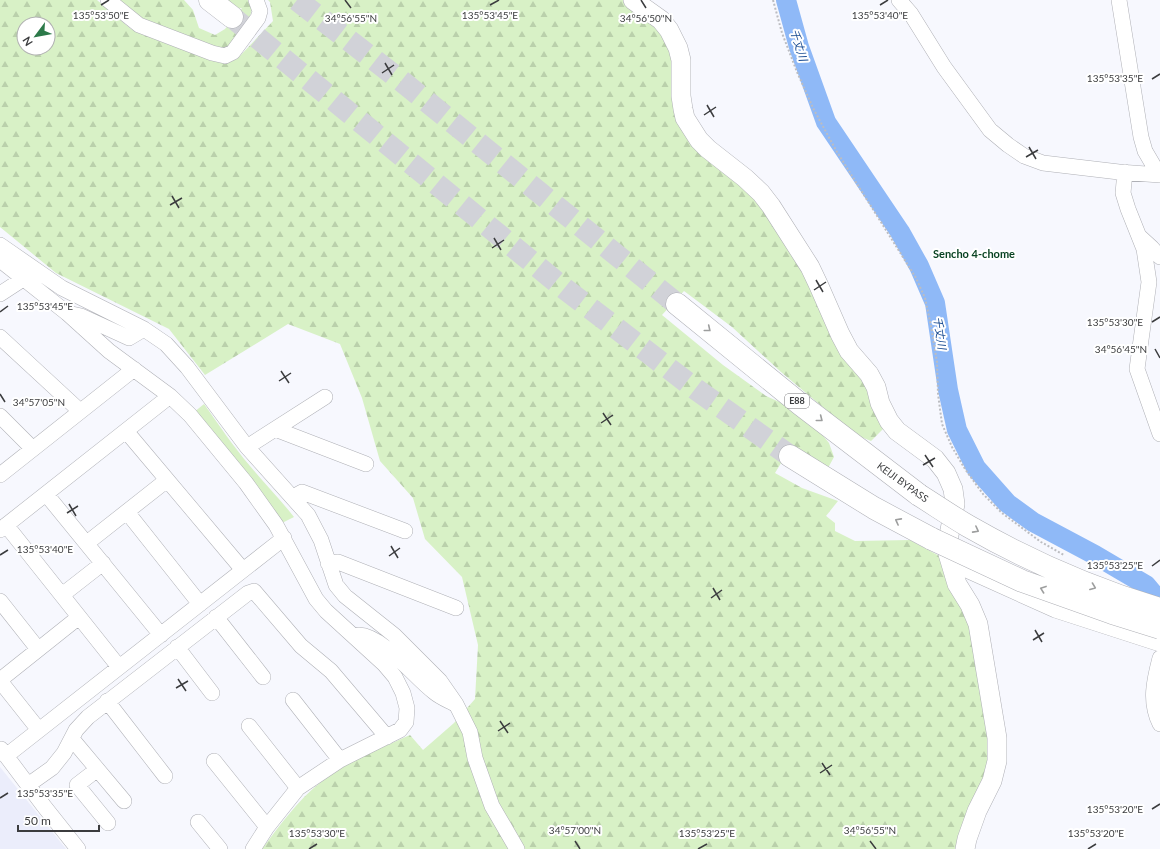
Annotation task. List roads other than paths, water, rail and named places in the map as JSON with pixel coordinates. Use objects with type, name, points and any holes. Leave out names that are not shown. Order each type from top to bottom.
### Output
[{"type":"highway","points":[[210,0],[232,17]]},
{"type":"highway","name":"KEIJI BYPASS","points":[[677,304],[800,404],[919,495],[968,526],[1045,566],[1085,584],[1123,598],[1160,609]]},
{"type":"highway","points":[[790,456],[874,508],[932,539],[1022,581],[1112,613],[1160,628]]},
{"type":"main road","points":[[633,0],[661,20],[669,30],[678,48],[681,60],[681,96],[685,118],[708,149],[745,178],[761,193],[771,206],[810,267],[849,351],[869,374],[876,388],[880,403],[889,421],[897,430],[936,460],[946,473],[953,489],[956,504],[949,535],[948,554],[957,584],[970,605],[978,624],[997,738],[997,761],[992,781],[977,811],[965,849]]},
{"type":"street","points":[[108,0],[139,25],[212,53],[225,56],[233,52],[258,18],[260,11],[256,0]]},
{"type":"street","points":[[899,0],[910,14],[944,67],[990,130],[1024,156],[1043,163],[1160,175]]},
{"type":"street","points":[[1119,0],[1141,138],[1145,151],[1160,175]]},
{"type":"street","points":[[1125,172],[1123,194],[1144,249],[1149,282],[1137,369],[1160,434]]},
{"type":"street","points":[[1138,236],[1160,257]]},
{"type":"street","points":[[0,244],[62,288],[144,329],[166,344],[187,367],[247,447],[308,515],[318,532],[336,585],[345,596],[394,635],[416,656],[440,681],[456,704],[470,732],[475,758],[492,806],[517,849]]},
{"type":"street","points":[[0,260],[68,313],[109,351],[170,396],[190,415],[260,502],[284,538],[316,599],[326,611],[384,664],[395,677],[403,693],[407,708],[406,722],[400,730],[340,760],[298,788],[267,827],[253,849]]},
{"type":"street","points":[[0,294],[23,279]]},
{"type":"street","points":[[68,313],[81,316],[129,338],[144,329]]},
{"type":"street","points":[[0,337],[80,411]]},
{"type":"street","points":[[0,475],[134,369]]},
{"type":"street","points":[[119,668],[62,595],[3,528],[170,396]]},
{"type":"street","points":[[247,447],[325,397]]},
{"type":"street","points":[[0,416],[33,449]]},
{"type":"street","points":[[275,429],[366,464]]},
{"type":"street","points":[[126,431],[243,570]]},
{"type":"street","points":[[87,543],[167,480]]},
{"type":"street","points":[[293,497],[302,492],[404,531]]},
{"type":"street","points":[[46,494],[161,635]]},
{"type":"street","points":[[127,512],[200,604]]},
{"type":"street","points":[[78,849],[3,752],[39,730],[284,538]]},
{"type":"street","points":[[328,563],[338,562],[456,608]]},
{"type":"street","points":[[62,595],[103,563]]},
{"type":"street","points":[[952,568],[964,569],[1055,610],[1160,644]]},
{"type":"street","points":[[28,785],[52,768],[64,753],[76,730],[88,717],[216,617],[248,593],[254,591],[301,646],[331,671],[387,737]]},
{"type":"street","points":[[0,601],[38,649]]},
{"type":"street","points":[[39,730],[0,681],[79,617]]},
{"type":"street","points":[[216,617],[263,677]]},
{"type":"street","points":[[352,635],[364,635],[377,643],[397,657],[434,692],[456,704]]},
{"type":"street","points":[[177,647],[212,693]]},
{"type":"street","points":[[1160,658],[1155,677],[1153,697],[1155,711],[1160,724]]},
{"type":"street","points":[[293,700],[340,760]]},
{"type":"street","points":[[107,701],[165,776]]},
{"type":"street","points":[[249,726],[298,788]]},
{"type":"street","points":[[72,739],[124,801]]},
{"type":"street","points":[[214,761],[267,827]]},
{"type":"street","points":[[90,775],[78,785],[108,823]]},
{"type":"street","points":[[89,800],[109,783]]},
{"type":"street","points":[[198,822],[220,849]]},
{"type":"waterway","name":"千丈川","points":[[786,0],[799,47],[826,122],[900,232],[919,266],[935,303],[948,390],[957,430],[976,468],[1007,503],[1033,522],[1095,555],[1146,585],[1160,602]]},
{"type":"tunnel","points":[[297,0],[404,83],[677,304]]},
{"type":"tunnel","points":[[232,17],[565,289],[697,390],[790,456]]},
{"type":"district","name":"Sencho 4-chome","points":[[974,254]]}]
